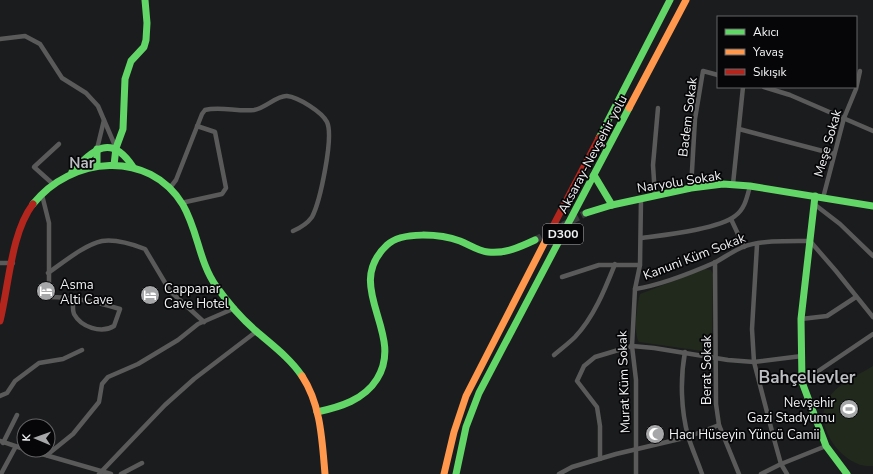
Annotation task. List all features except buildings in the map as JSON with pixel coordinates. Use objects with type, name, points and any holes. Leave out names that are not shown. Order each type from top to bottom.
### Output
[{"type":"main road","points":[[114,165],[116,148],[123,129],[124,90],[127,70],[146,40],[148,27],[145,0]]},
{"type":"main road","name":"Aksaray-Nevşehir yolu","points":[[444,474],[454,432],[466,396],[670,0]]},
{"type":"main road","name":"Aksaray-Nevşehir yolu","points":[[456,474],[466,428],[479,393],[686,0]]},
{"type":"main road","points":[[0,321],[25,217],[34,203],[53,184],[70,173],[88,155],[97,149],[116,148],[126,156],[133,167]]},
{"type":"main road","points":[[97,149],[97,165]]},
{"type":"main road","points":[[70,173],[97,165],[133,167],[170,189],[181,203],[211,278],[256,331],[291,361],[301,373],[312,393],[317,412],[325,474]]},
{"type":"main road","points":[[594,175],[612,205]]},
{"type":"main road","name":"Naryolu Sokak","points":[[586,213],[612,205],[691,188],[733,184],[750,186],[815,200],[823,198],[873,206]]},
{"type":"main road","points":[[815,200],[801,319],[802,382],[826,446],[847,474]]},
{"type":"main road","points":[[317,412],[342,407],[359,398],[375,384],[385,366],[386,344],[370,292],[369,280],[379,254],[390,242],[405,236],[444,237],[490,252],[514,249],[535,240]]},
{"type":"street","points":[[0,39],[25,36],[40,44],[58,74],[93,100],[102,112],[116,148]]},
{"type":"street","name":"Badem Sokak","points":[[691,188],[695,119],[703,71],[717,75]]},
{"type":"street","name":"Meşe Sokak","points":[[857,84],[860,71]]},
{"type":"street","points":[[733,184],[743,88]]},
{"type":"street","points":[[767,88],[790,95],[873,131]]},
{"type":"street","name":"Meşe Sokak","points":[[823,198],[844,118],[856,88]]},
{"type":"street","points":[[170,189],[176,180],[197,126],[205,110],[253,110],[265,107],[281,96],[288,96],[315,109],[327,121],[330,136],[329,151],[318,200],[312,217],[302,228],[293,231]]},
{"type":"street","points":[[655,196],[653,165],[658,108]]},
{"type":"street","points":[[97,149],[104,120]]},
{"type":"street","points":[[181,203],[222,194],[226,188],[215,132],[197,126]]},
{"type":"street","points":[[739,129],[834,154]]},
{"type":"street","points":[[53,184],[34,167],[59,144]]},
{"type":"street","points":[[642,238],[722,224],[736,215],[746,201],[750,186]]},
{"type":"street","points":[[42,195],[49,223],[49,296],[74,298],[120,309],[114,326],[106,330],[88,327],[75,315],[73,306],[74,298]]},
{"type":"street","name":"Murat Küm Sokak","points":[[636,474],[636,380],[632,346],[635,289],[640,265],[642,238],[642,199]]},
{"type":"street","points":[[815,200],[873,256]]},
{"type":"street","points":[[731,219],[744,247]]},
{"type":"street","points":[[48,272],[78,252],[102,241],[124,242],[138,246],[145,249],[170,291],[204,322]]},
{"type":"street","points":[[810,241],[873,317]]},
{"type":"street","name":"Kanuni Küm Sokak","points":[[635,289],[648,287],[715,262],[744,247],[779,242],[810,241]]},
{"type":"street","points":[[757,245],[752,329],[754,362],[781,464],[788,474]]},
{"type":"street","name":"Berat Sokak","points":[[715,262],[717,357],[716,404],[719,425],[739,474]]},
{"type":"street","points":[[0,263],[13,263]]},
{"type":"street","points":[[554,355],[575,337],[586,323],[603,293],[615,264]]},
{"type":"street","points":[[562,277],[599,265],[640,265]]},
{"type":"street","points":[[801,319],[827,316],[856,297]]},
{"type":"street","points":[[56,448],[73,434],[99,402],[102,384],[108,378],[138,364],[178,340],[198,324],[235,308]]},
{"type":"street","points":[[99,473],[176,395],[256,331]]},
{"type":"street","points":[[802,382],[873,334]]},
{"type":"street","points":[[600,459],[600,426],[597,407],[577,381],[584,366],[596,358],[632,346],[685,352],[728,360],[754,362],[802,356]]},
{"type":"street","points":[[0,396],[7,394],[15,380],[39,363],[63,359],[82,350]]},
{"type":"street","points":[[685,352],[682,386],[685,424],[688,437],[702,474]]},
{"type":"street","points":[[1,474],[15,448],[2,442],[17,415]]},
{"type":"street","points":[[559,474],[572,467],[688,437],[719,425]]},
{"type":"street","points":[[761,474],[781,464],[826,446]]},
{"type":"street","points":[[56,458],[99,473],[111,474]]},
{"type":"street","points":[[121,474],[142,463]]},
{"type":"green space","points":[[704,269],[711,270],[713,274],[712,348],[709,352],[639,342],[637,338],[636,326],[640,294]]},
{"type":"green space","name":"Nevşehir Gazi Stadyumu","points":[[873,366],[873,466],[862,465],[852,461],[842,454],[828,434],[824,423],[824,411],[827,401],[835,390],[847,381]]},
{"type":"tunnel","points":[[535,240],[586,213]]},
{"type":"traffic: fast","points":[[114,165],[116,148],[123,129],[125,79],[131,61],[144,47],[146,40],[147,23],[145,0]]},
{"type":"traffic: fast","points":[[599,138],[670,0]]},
{"type":"traffic: fast","points":[[456,474],[466,427],[479,393],[629,108]]},
{"type":"traffic: fast","points":[[72,172],[95,151],[102,148],[117,150],[133,167]]},
{"type":"traffic: fast","points":[[97,149],[97,165]]},
{"type":"traffic: fast","points":[[33,204],[49,188],[68,176],[88,168],[110,166],[131,167],[151,174],[168,187],[183,205],[192,225],[210,277],[216,286],[245,321],[286,358],[302,376]]},
{"type":"traffic: fast","points":[[594,175],[612,205]]},
{"type":"traffic: fast","points":[[586,213],[612,205],[691,188],[723,184],[750,186],[873,206]]},
{"type":"traffic: fast","points":[[815,196],[801,319],[802,382],[826,446],[847,474]]},
{"type":"traffic: fast","points":[[317,412],[351,402],[372,386],[377,379],[384,362],[384,345],[381,327],[372,294],[371,277],[375,261],[387,245],[402,237],[433,235],[460,241],[488,252],[500,252],[535,240]]},
{"type":"traffic: slow","points":[[629,108],[686,0]]},
{"type":"traffic: slow","points":[[444,474],[454,432],[466,396],[551,230]]},
{"type":"traffic: slow","points":[[302,376],[313,399],[320,423],[325,474]]},
{"type":"traffic: jam","points":[[551,230],[599,138]]},
{"type":"traffic: jam","points":[[0,321],[15,244],[20,229],[33,204]]},
{"type":"place","name":"Asma Alti Cave","points":[[46,291]]},
{"type":"place","name":"Cappanar Cave Hotel","points":[[150,295]]},
{"type":"place","name":"Nevşehir Gazi Stadyumu","points":[[849,409]]},
{"type":"place","name":"Hacı Hüseyin Yüncü Camii","points":[[655,434]]},
{"type":"district","name":"Nar","points":[[82,163]]},
{"type":"district","name":"Bahçelievler","points":[[807,377]]}]
